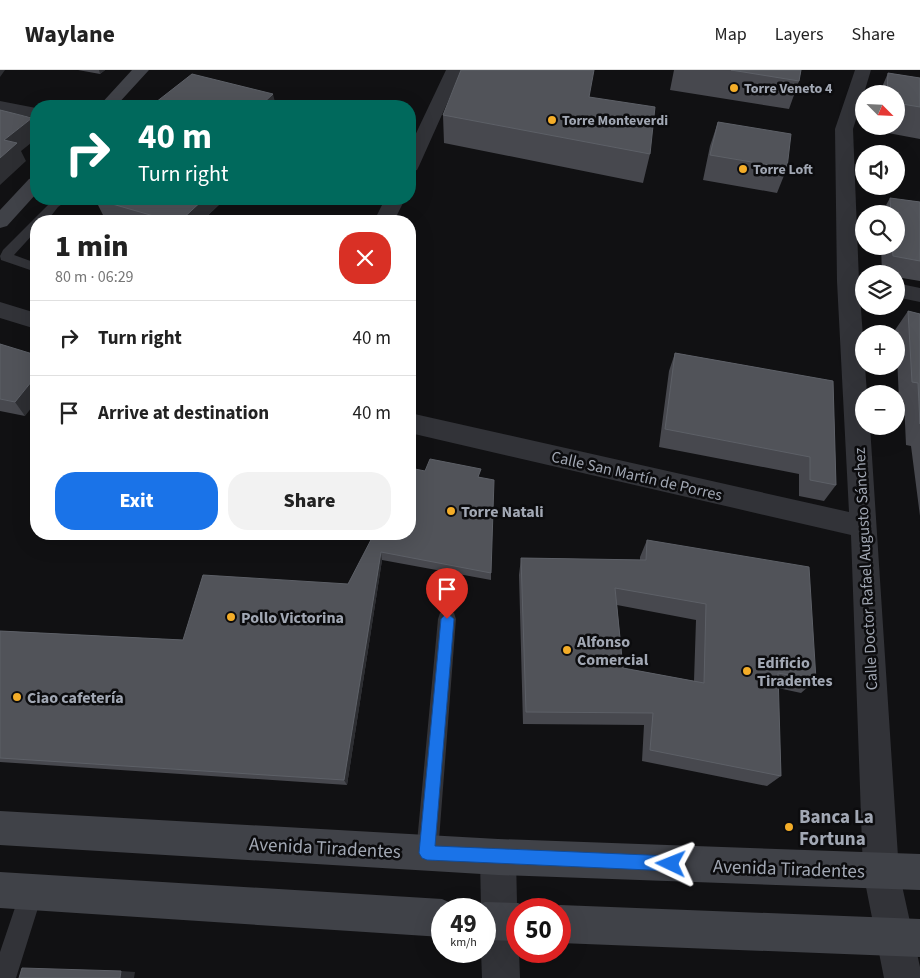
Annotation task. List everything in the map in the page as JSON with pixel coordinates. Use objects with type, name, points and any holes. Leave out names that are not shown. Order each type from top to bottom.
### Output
[{"type":"main road","points":[[113,100],[141,70]]},
{"type":"main road","points":[[0,222],[30,190]]},
{"type":"main road","name":"Avenida Tiradentes","points":[[0,828],[498,857],[920,872]]},
{"type":"main road","points":[[15,891],[431,917]]},
{"type":"main road","points":[[571,924],[907,937]]},
{"type":"street","points":[[416,153],[454,70]]},
{"type":"street","name":"Calle Doctor Rafael Augusto Sánchez","points":[[855,101],[844,129],[855,269]]},
{"type":"street","points":[[0,106],[30,112]]},
{"type":"street","points":[[905,292],[920,295]]},
{"type":"street","points":[[0,310],[30,318]]},
{"type":"street","name":"Calle Doctor Rafael Augusto Sánchez","points":[[857,315],[864,527],[881,872],[907,937],[903,978]]},
{"type":"street","name":"Calle San Martín de Porres","points":[[416,424],[864,527]]},
{"type":"street","points":[[498,857],[501,978]]},
{"type":"lane","points":[[45,215],[53,205]]},
{"type":"lane","points":[[30,230],[8,252],[6,257],[30,266]]},
{"type":"lane","points":[[427,853],[447,619]]},
{"type":"lane","points":[[4,978],[15,891]]},
{"type":"building","points":[[461,70],[594,70],[589,97],[655,107],[650,154],[443,115]]},
{"type":"building","points":[[731,70],[801,70],[799,81]]},
{"type":"building","points":[[888,73],[920,78],[920,107],[905,104],[905,85],[887,85]]},
{"type":"building","points":[[192,74],[273,94],[266,100],[159,100]]},
{"type":"building","points":[[0,110],[30,118],[30,120],[4,140],[17,143],[0,158]]},
{"type":"building","points":[[718,122],[791,134],[787,168],[710,155]]},
{"type":"building","points":[[890,198],[920,202],[920,261],[893,256],[905,255],[905,205],[890,205]]},
{"type":"building","points":[[116,205],[197,205],[187,215],[150,215]]},
{"type":"building","points":[[908,311],[920,314],[920,424],[918,383],[912,382]]},
{"type":"building","points":[[0,344],[30,353],[30,383],[15,402],[0,399]]},
{"type":"building","points":[[675,353],[833,381],[836,485],[810,480],[810,457],[665,429]]},
{"type":"building","points":[[430,459],[481,469],[478,477],[494,480],[491,573],[381,552],[344,780],[0,758],[0,631],[183,640],[203,575],[348,584],[371,540],[416,540],[416,469],[425,471]]},
{"type":"building","points":[[647,540],[809,567],[816,680],[778,673],[781,776],[650,750],[653,713],[526,712],[521,558],[646,560]],"holes":[[[615,588],[706,604],[704,683],[623,668]]]},
{"type":"building","points":[[22,968],[121,971],[120,978],[19,978]]},
{"type":"place","name":"Torre Veneto 4","points":[[734,88]]},
{"type":"place","name":"Torre Monteverdi","points":[[552,120]]},
{"type":"place","name":"Torre Loft","points":[[743,169]]},
{"type":"place","name":"Torre Natali","points":[[451,511]]},
{"type":"place","name":"Pollo Victorina","points":[[231,617]]},
{"type":"place","name":"Alfonso Comercial","points":[[567,650]]},
{"type":"place","name":"Edificio Tiradentes","points":[[747,671]]},
{"type":"place","name":"Ciao cafetería","points":[[17,697]]},
{"type":"place","name":"Banca La Fortuna","points":[[789,827]]},
{"type":"route","points":[[447,619],[427,853],[671,864]]}]
